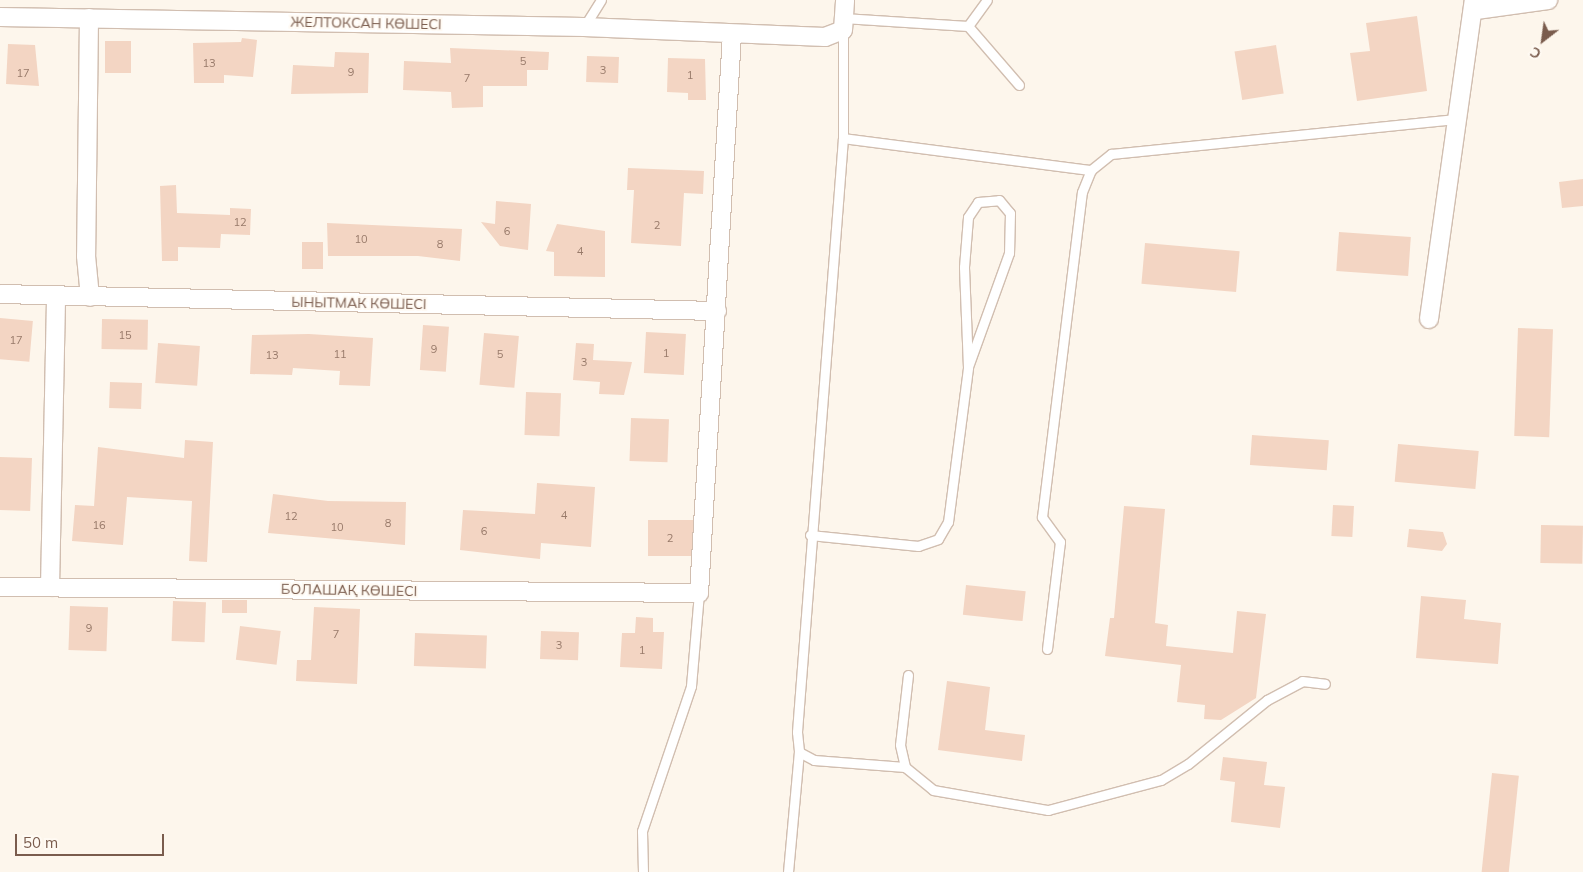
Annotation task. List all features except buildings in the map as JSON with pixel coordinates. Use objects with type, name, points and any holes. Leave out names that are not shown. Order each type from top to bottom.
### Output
[{"type":"street","points":[[843,24],[845,0]]},
{"type":"street","points":[[1429,319],[1475,5],[1548,0]]},
{"type":"street","name":"ЖЕЛТОКСАН КӨШЕСІ","points":[[0,17],[584,27],[732,35],[825,37],[843,24]]},
{"type":"street","points":[[89,18],[86,256],[90,297]]},
{"type":"street","points":[[699,593],[732,35]]},
{"type":"street","name":"ЫНЫТМАК КӨШЕСІ","points":[[0,294],[717,311]]},
{"type":"street","points":[[50,587],[56,296]]},
{"type":"street","name":"БОЛАШАҚ КӨШЕСІ","points":[[0,587],[699,593]]},
{"type":"lane","points":[[584,27],[600,0]]},
{"type":"lane","points":[[968,26],[987,0]]},
{"type":"lane","points":[[788,872],[799,752],[810,535],[843,138],[843,24],[968,26],[1019,85]]},
{"type":"lane","points":[[1047,649],[1060,542],[1042,517],[1082,192],[1091,170],[1111,154],[1459,119]]},
{"type":"lane","points":[[843,138],[1091,170]]},
{"type":"lane","points":[[810,535],[918,546],[938,539],[948,522],[968,367],[964,266],[968,217],[978,202],[999,200],[1010,213],[1009,253],[968,367]]},
{"type":"lane","points":[[644,872],[642,831],[691,686],[699,593]]},
{"type":"lane","points":[[905,767],[900,745],[908,675]]},
{"type":"lane","points":[[799,752],[814,760],[905,767],[934,790],[1048,810],[1161,780],[1188,764],[1267,700],[1302,681],[1326,684]]}]
